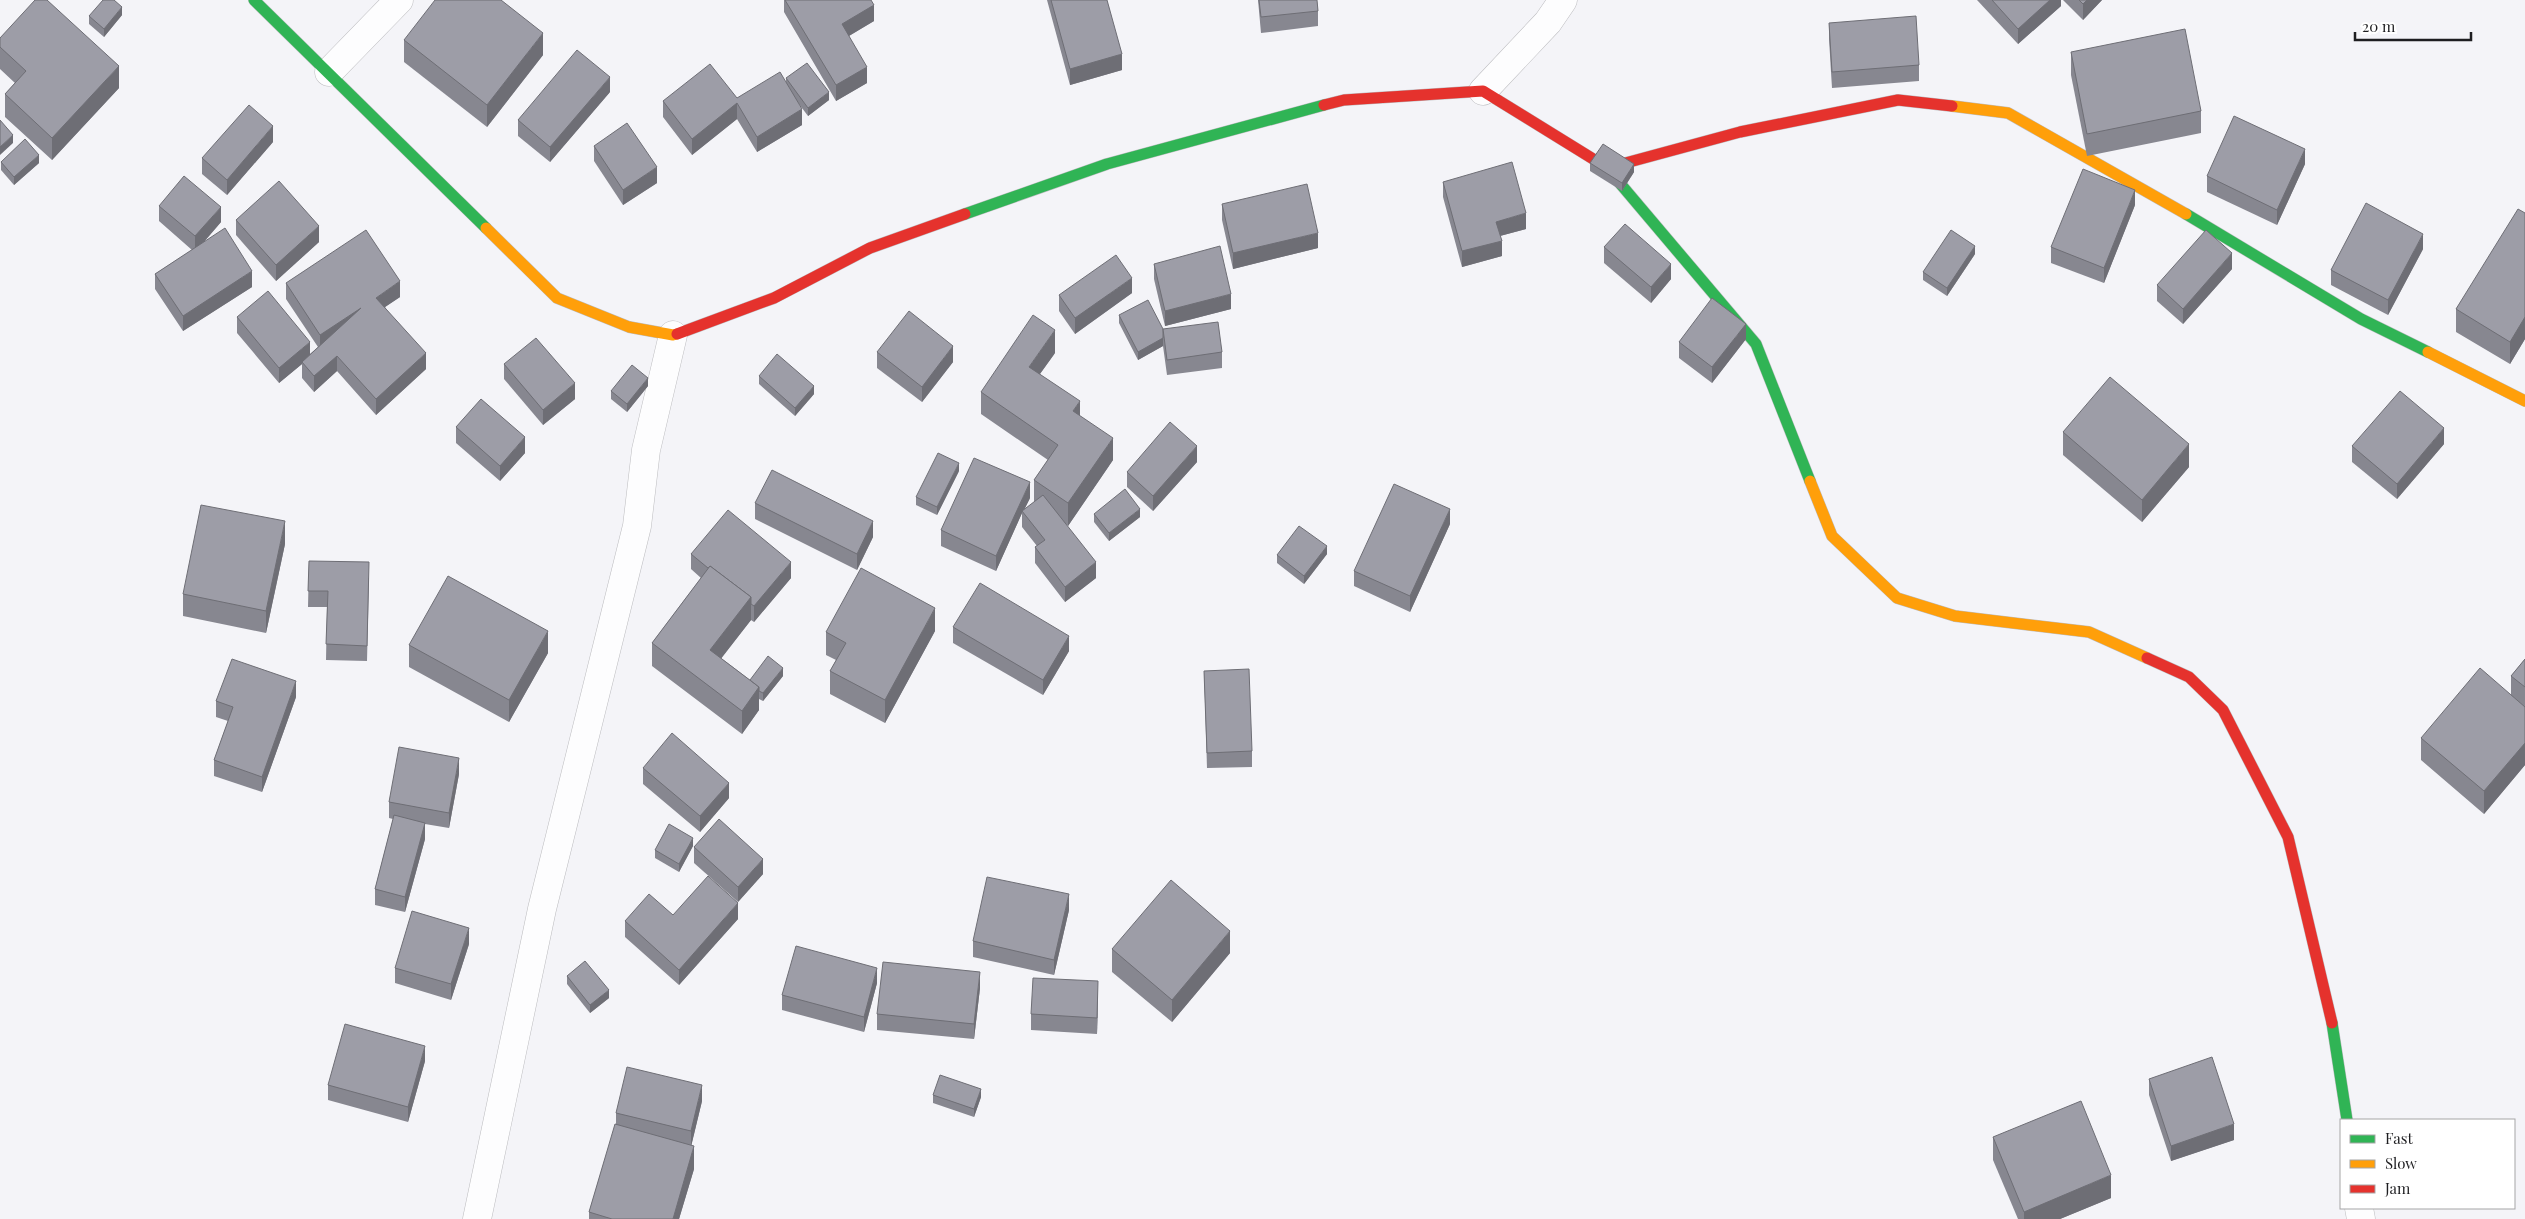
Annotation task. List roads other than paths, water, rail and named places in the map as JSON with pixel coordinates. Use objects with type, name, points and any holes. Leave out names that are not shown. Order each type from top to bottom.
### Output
[{"type":"street","points":[[254,0],[557,298],[629,326],[673,335],[774,298],[870,248],[1107,164],[1344,100],[1484,91],[1607,168],[1756,344],[1832,536],[1897,598],[1955,616],[2089,632],[2189,677],[2223,710],[2288,837],[2336,1041],[2347,1119]]},
{"type":"street","points":[[329,72],[399,0]]},
{"type":"street","points":[[1484,91],[1548,22],[1563,0]]},
{"type":"street","points":[[1607,168],[1740,132],[1898,100],[2008,113],[2124,178],[2361,319],[2525,401]]},
{"type":"street","points":[[476,1219],[542,909],[637,526],[646,450],[673,335]]}]
